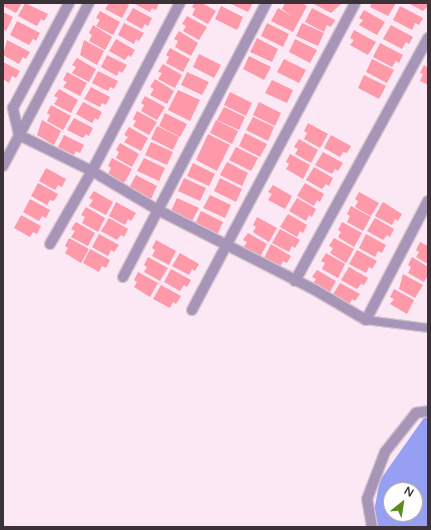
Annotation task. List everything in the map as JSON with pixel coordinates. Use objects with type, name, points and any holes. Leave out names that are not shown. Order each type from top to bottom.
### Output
[{"type":"street","points":[[19,135],[13,108],[69,3]]},
{"type":"street","points":[[3,166],[89,3]]},
{"type":"street","points":[[50,244],[92,171],[180,3]]},
{"type":"street","points":[[123,277],[266,3]]},
{"type":"street","points":[[192,310],[228,245],[355,3]]},
{"type":"street","points":[[295,280],[428,38]]},
{"type":"street","points":[[19,135],[92,171],[158,210],[295,280],[366,320],[428,201]]},
{"type":"street","points":[[372,527],[367,499],[385,452],[416,413],[428,411]]},
{"type":"lane","points":[[366,320],[428,328]]},
{"type":"water","points":[[426,415],[428,415],[428,527],[371,527],[380,480]]},
{"type":"building","points":[[3,3],[22,3],[16,13],[3,6]]},
{"type":"building","points":[[25,3],[48,14],[44,21],[41,19],[37,26],[18,16]]},
{"type":"building","points":[[109,3],[126,3],[129,5],[122,18],[105,9]]},
{"type":"building","points":[[133,3],[159,3],[156,10],[152,8],[150,12]]},
{"type":"building","points":[[194,3],[202,3],[216,11],[208,24],[192,15],[195,9],[192,7]]},
{"type":"building","points":[[229,3],[253,3],[248,12]]},
{"type":"building","points":[[285,3],[302,3],[307,6],[293,32],[271,21],[278,8],[292,16],[282,9]]},
{"type":"building","points":[[312,3],[342,3],[331,13]]},
{"type":"building","points":[[372,3],[396,3],[388,16],[370,7]]},
{"type":"building","points":[[408,3],[428,3],[428,6],[423,11]]},
{"type":"building","points":[[221,6],[243,17],[237,30],[215,19]]},
{"type":"building","points":[[400,6],[423,18],[419,25],[415,23],[412,30],[393,20]]},
{"type":"building","points":[[133,8],[152,18],[148,26],[145,24],[142,29],[126,20]]},
{"type":"building","points":[[312,8],[335,20],[331,27],[327,25],[324,32],[305,22]]},
{"type":"building","points":[[364,10],[385,22],[377,35],[359,25],[363,20],[359,18]]},
{"type":"building","points":[[100,11],[120,22],[113,35],[96,26],[100,20],[96,18]]},
{"type":"building","points":[[3,12],[13,17],[6,31],[3,29]]},
{"type":"building","points":[[187,16],[207,27],[199,40],[183,31],[186,26],[182,24]]},
{"type":"building","points":[[17,21],[40,33],[36,41],[33,39],[29,45],[10,35]]},
{"type":"building","points":[[124,23],[144,33],[139,41],[136,39],[134,44],[118,35]]},
{"type":"building","points":[[267,23],[289,34],[283,47],[261,36]]},
{"type":"building","points":[[302,23],[324,33],[318,46],[296,36]]},
{"type":"building","points":[[93,25],[112,37],[105,50],[89,41],[92,35],[89,33]]},
{"type":"building","points":[[391,25],[413,37],[409,44],[406,42],[402,49],[383,39]]},
{"type":"building","points":[[354,30],[376,42],[368,55],[350,45],[354,40],[350,38]]},
{"type":"building","points":[[179,31],[198,43],[191,56],[175,47],[178,41],[174,39]]},
{"type":"building","points":[[257,38],[278,49],[272,62],[250,52]]},
{"type":"building","points":[[116,39],[135,50],[131,57],[128,55],[125,60],[109,51]]},
{"type":"building","points":[[295,39],[317,50],[310,63],[289,52]]},
{"type":"building","points":[[7,40],[30,52],[26,59],[23,57],[19,64],[3,55]]},
{"type":"building","points":[[84,40],[104,51],[97,65],[80,55]]},
{"type":"building","points":[[380,43],[403,55],[399,63],[396,61],[392,67],[373,57]]},
{"type":"building","points":[[170,48],[190,59],[183,72],[166,63],[169,57],[166,55]]},
{"type":"building","points":[[199,54],[221,65],[214,78],[193,67]]},
{"type":"building","points":[[107,55],[127,65],[122,73],[119,71],[117,76],[101,67]]},
{"type":"building","points":[[249,56],[271,67],[264,80],[243,69]]},
{"type":"building","points":[[77,58],[96,69],[89,82],[72,73],[76,67],[72,65]]},
{"type":"building","points":[[284,59],[306,70],[299,83],[277,72]]},
{"type":"building","points":[[372,59],[394,70],[387,83],[366,72]]},
{"type":"building","points":[[3,62],[20,71],[16,78],[12,76],[9,83],[3,79]]},
{"type":"building","points":[[163,64],[182,75],[175,88],[158,79],[162,73],[158,72]]},
{"type":"building","points":[[424,65],[428,68],[428,85],[420,81],[423,74],[420,73]]},
{"type":"building","points":[[98,71],[118,81],[114,89],[110,87],[108,91],[92,83]]},
{"type":"building","points":[[67,72],[87,83],[80,96],[63,87],[67,82],[63,80]]},
{"type":"building","points":[[187,72],[209,82],[202,95],[181,85]]},
{"type":"building","points":[[364,75],[386,86],[379,99],[358,88]]},
{"type":"building","points":[[155,79],[174,91],[167,104],[150,95],[154,89],[150,87]]},
{"type":"building","points":[[272,80],[293,90],[287,103],[265,93]]},
{"type":"building","points":[[91,87],[110,97],[106,105],[102,103],[100,107],[84,99]]},
{"type":"building","points":[[59,89],[78,100],[71,113],[54,104],[58,98],[54,96]]},
{"type":"building","points":[[178,90],[200,100],[190,121],[168,110]]},
{"type":"building","points":[[230,92],[252,103],[246,116],[224,105]]},
{"type":"building","points":[[145,96],[165,107],[157,120],[141,111],[144,105],[141,103]]},
{"type":"building","points":[[83,102],[102,112],[98,120],[95,118],[92,123],[76,114]]},
{"type":"building","points":[[259,102],[281,113],[275,126],[253,115]]},
{"type":"building","points":[[51,105],[71,116],[63,130],[47,121],[50,115],[47,113]]},
{"type":"building","points":[[224,107],[245,117],[239,130],[217,120]]},
{"type":"building","points":[[137,111],[157,122],[149,135],[133,126],[136,121],[133,119]]},
{"type":"building","points":[[165,113],[187,124],[180,137],[159,126]]},
{"type":"building","points":[[253,117],[274,127],[268,141],[246,130]]},
{"type":"building","points":[[74,118],[93,128],[89,136],[86,134],[83,138],[67,130]]},
{"type":"building","points":[[42,120],[61,131],[54,145],[37,135]]},
{"type":"building","points":[[216,120],[238,131],[232,144],[210,133]]},
{"type":"building","points":[[308,123],[328,134],[320,148],[304,139],[307,133],[304,131]]},
{"type":"building","points":[[157,126],[179,137],[173,150],[151,139]]},
{"type":"building","points":[[129,127],[148,138],[141,151],[124,142],[128,137],[124,135]]},
{"type":"building","points":[[245,133],[267,144],[260,157],[239,146]]},
{"type":"building","points":[[208,134],[230,145],[217,171],[196,160]]},
{"type":"building","points":[[64,135],[84,145],[80,153],[76,151],[74,155],[58,147]]},
{"type":"building","points":[[331,135],[351,146],[347,153],[343,152],[340,157],[324,148]]},
{"type":"building","points":[[299,139],[318,150],[311,163],[295,154],[298,149],[294,147]]},
{"type":"building","points":[[151,142],[173,152],[167,165],[145,155]]},
{"type":"building","points":[[120,143],[139,154],[132,167],[116,158],[119,152],[116,150]]},
{"type":"building","points":[[236,147],[258,158],[251,171],[229,160]]},
{"type":"building","points":[[323,152],[343,163],[338,171],[335,169],[332,174],[315,165]]},
{"type":"building","points":[[290,154],[310,165],[303,179],[286,169],[289,164],[286,162]]},
{"type":"building","points":[[112,158],[132,169],[124,183],[108,174],[111,168],[108,166]]},
{"type":"building","points":[[144,158],[165,168],[159,181],[137,171]]},
{"type":"building","points":[[227,162],[248,173],[242,186],[220,175]]},
{"type":"building","points":[[193,163],[215,174],[209,186],[187,176]]},
{"type":"building","points":[[314,167],[333,178],[329,186],[326,184],[322,189],[306,180]]},
{"type":"building","points":[[46,168],[66,179],[62,187],[58,185],[55,190],[39,181]]},
{"type":"building","points":[[136,175],[157,186],[151,199],[129,188]]},
{"type":"building","points":[[184,178],[206,188],[200,201],[178,191]]},
{"type":"building","points":[[220,178],[242,189],[236,202],[214,191]]},
{"type":"building","points":[[38,183],[58,194],[54,201],[50,200],[47,205],[31,196]]},
{"type":"building","points":[[305,183],[324,194],[320,202],[317,200],[314,206],[297,196]]},
{"type":"building","points":[[273,185],[292,196],[285,209],[268,200],[272,194],[268,192]]},
{"type":"building","points":[[94,191],[113,202],[106,215],[89,206],[93,200],[89,198]]},
{"type":"building","points":[[359,192],[379,203],[371,216],[355,207],[358,201],[355,199]]},
{"type":"building","points":[[210,195],[231,205],[225,218],[203,208]]},
{"type":"building","points":[[177,198],[199,208],[192,221],[171,211]]},
{"type":"building","points":[[297,198],[316,209],[312,217],[309,215],[306,221],[289,211]]},
{"type":"building","points":[[30,199],[50,210],[46,218],[42,216],[39,221],[23,212]]},
{"type":"building","points":[[116,202],[136,213],[131,221],[128,219],[125,225],[109,216]]},
{"type":"building","points":[[383,202],[402,214],[398,221],[395,219],[392,225],[375,216]]},
{"type":"building","points":[[351,206],[371,217],[363,231],[347,222],[350,216],[347,214]]},
{"type":"building","points":[[86,207],[105,218],[98,232],[82,223],[85,217],[81,215]]},
{"type":"building","points":[[201,211],[223,222],[217,235],[195,224]]},
{"type":"building","points":[[288,214],[307,225],[303,233],[300,231],[297,237],[280,227]]},
{"type":"building","points":[[21,215],[41,226],[37,234],[33,232],[30,237],[14,228]]},
{"type":"building","points":[[257,217],[277,228],[269,242],[253,232],[256,227],[253,225]]},
{"type":"building","points":[[109,218],[128,229],[124,237],[121,235],[117,240],[101,231]]},
{"type":"building","points":[[375,218],[394,229],[390,237],[387,235],[383,240],[367,231]]},
{"type":"building","points":[[76,222],[95,233],[88,246],[71,237],[75,231],[71,229]]},
{"type":"building","points":[[342,222],[362,233],[354,247],[338,237],[341,232],[338,230]]},
{"type":"building","points":[[280,229],[300,240],[295,248],[292,246],[289,252],[272,243]]},
{"type":"building","points":[[248,233],[267,244],[260,257],[243,248],[247,242],[243,240]]},
{"type":"building","points":[[99,234],[119,245],[114,252],[111,250],[108,256],[92,247]]},
{"type":"building","points":[[366,234],[386,245],[382,253],[378,251],[375,257],[359,248]]},
{"type":"building","points":[[69,238],[89,249],[81,263],[65,253],[68,248],[65,246]]},
{"type":"building","points":[[334,238],[354,249],[346,263],[330,253],[333,248],[329,246]]},
{"type":"building","points":[[156,240],[176,251],[169,265],[152,256],[155,250],[152,248]]},
{"type":"building","points":[[420,242],[428,246],[428,264],[416,257],[419,252],[416,250]]},
{"type":"building","points":[[271,244],[291,256],[287,263],[283,261],[280,267],[264,258]]},
{"type":"building","points":[[90,249],[110,260],[106,268],[102,266],[99,272],[83,263]]},
{"type":"building","points":[[357,250],[377,261],[372,269],[369,267],[366,273],[349,264]]},
{"type":"building","points":[[180,253],[199,264],[195,271],[192,269],[189,275],[172,266]]},
{"type":"building","points":[[326,253],[345,264],[338,278],[322,269],[325,263],[321,261]]},
{"type":"building","points":[[148,257],[168,268],[160,281],[144,272],[147,267],[144,265]]},
{"type":"building","points":[[412,257],[428,267],[428,275],[424,282],[408,273],[411,267],[408,265]]},
{"type":"building","points":[[349,267],[368,278],[364,285],[361,284],[357,289],[341,280]]},
{"type":"building","points":[[171,269],[191,280],[187,287],[184,285],[180,291],[164,282]]},
{"type":"building","points":[[317,270],[336,281],[329,294],[312,285],[316,279],[312,277]]},
{"type":"building","points":[[138,272],[158,283],[150,297],[134,287],[137,282],[134,280]]},
{"type":"building","points":[[403,274],[423,285],[415,298],[399,289]]},
{"type":"building","points":[[340,283],[360,294],[355,301],[352,299],[349,305],[332,296]]},
{"type":"building","points":[[161,285],[181,296],[176,304],[173,302],[170,308],[153,299]]},
{"type":"building","points":[[394,289],[414,300],[407,314],[390,304],[394,299],[390,297]]}]
